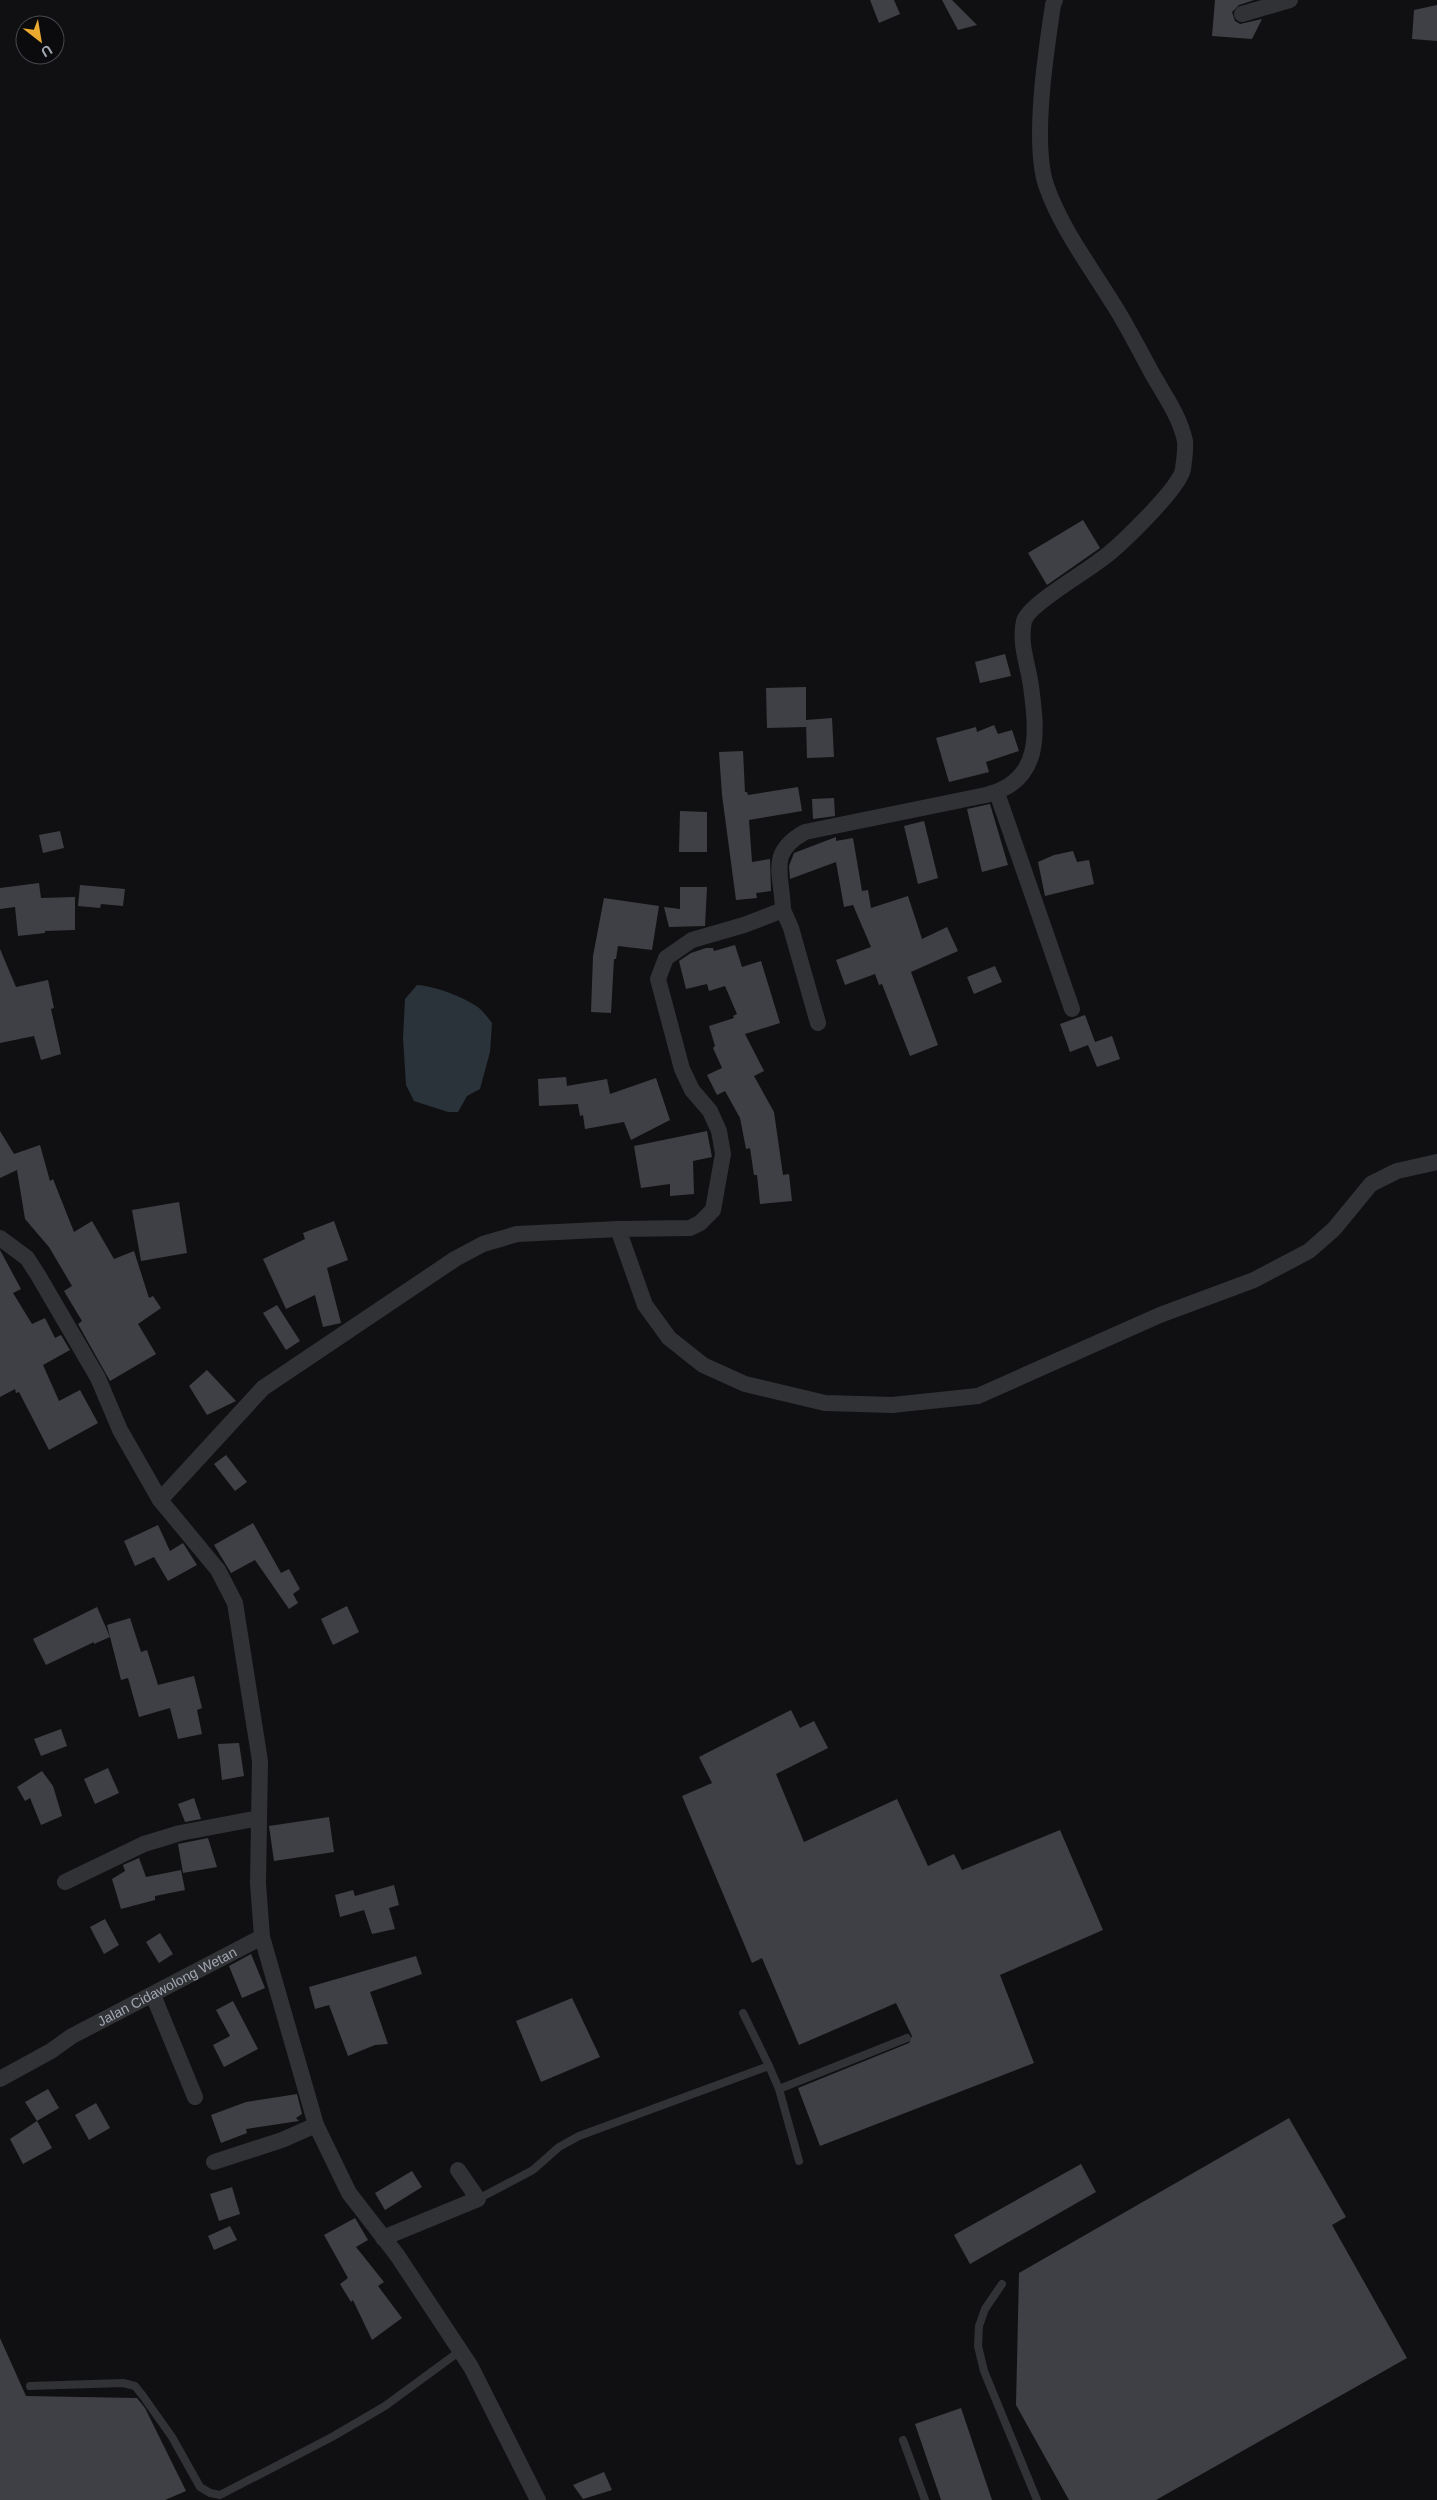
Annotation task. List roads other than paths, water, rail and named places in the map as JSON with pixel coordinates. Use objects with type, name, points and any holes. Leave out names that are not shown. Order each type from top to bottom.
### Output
[{"type":"street","points":[[818,1023],[791,928],[783,910],[779,858],[791,839],[805,832],[997,793],[1017,781],[1030,763],[1036,733],[1031,684],[1022,644],[1024,619],[1042,601],[1102,559],[1169,494],[1182,473],[1185,443],[1176,416],[1113,303],[1060,220],[1045,182],[1040,148],[1047,44],[1052,5],[1055,0]]},
{"type":"street","points":[[1242,14],[1290,0]]},
{"type":"street","points":[[997,793],[1072,1009]]},
{"type":"street","points":[[160,1500],[263,1388],[454,1260],[483,1244],[517,1234],[690,1228],[700,1223],[713,1210],[723,1154],[719,1131],[710,1112],[692,1090],[682,1070],[658,979],[666,958],[692,940],[744,925],[783,910]]},
{"type":"street","points":[[618,1229],[645,1305],[669,1338],[703,1365],[745,1384],[825,1403],[892,1406],[978,1396],[1160,1315],[1254,1280],[1309,1251],[1334,1229],[1371,1184],[1397,1170],[1437,1162]]},
{"type":"street","points":[[0,1238],[27,1258],[38,1274],[98,1378],[120,1430],[160,1500],[218,1570],[235,1604],[260,1761],[258,1883],[262,1937],[316,2125],[349,2193],[383,2238],[471,2367],[538,2500]]},
{"type":"street","points":[[65,1882],[144,1844],[180,1833],[259,1818]]},
{"type":"street","name":"Jalan Cidawolong Wetan","points":[[0,2079],[50,2051],[72,2036],[262,1937]]},
{"type":"street","points":[[153,1995],[195,2097]]},
{"type":"street","points":[[214,2162],[282,2140],[316,2125]]},
{"type":"street","points":[[383,2238],[478,2199],[458,2170]]},
{"type":"lane","points":[[744,2013],[780,2089],[799,2161]]},
{"type":"lane","points":[[780,2089],[907,2038]]},
{"type":"lane","points":[[478,2199],[533,2170],[559,2147],[579,2136],[769,2066]]},
{"type":"lane","points":[[1002,2284],[982,2318],[979,2326],[978,2346],[984,2371],[1037,2500]]},
{"type":"lane","points":[[30,2386],[123,2383],[135,2386],[172,2437],[200,2487],[210,2494],[220,2496],[385,2406],[460,2351]]},
{"type":"lane","points":[[903,2440],[925,2500]]}]
